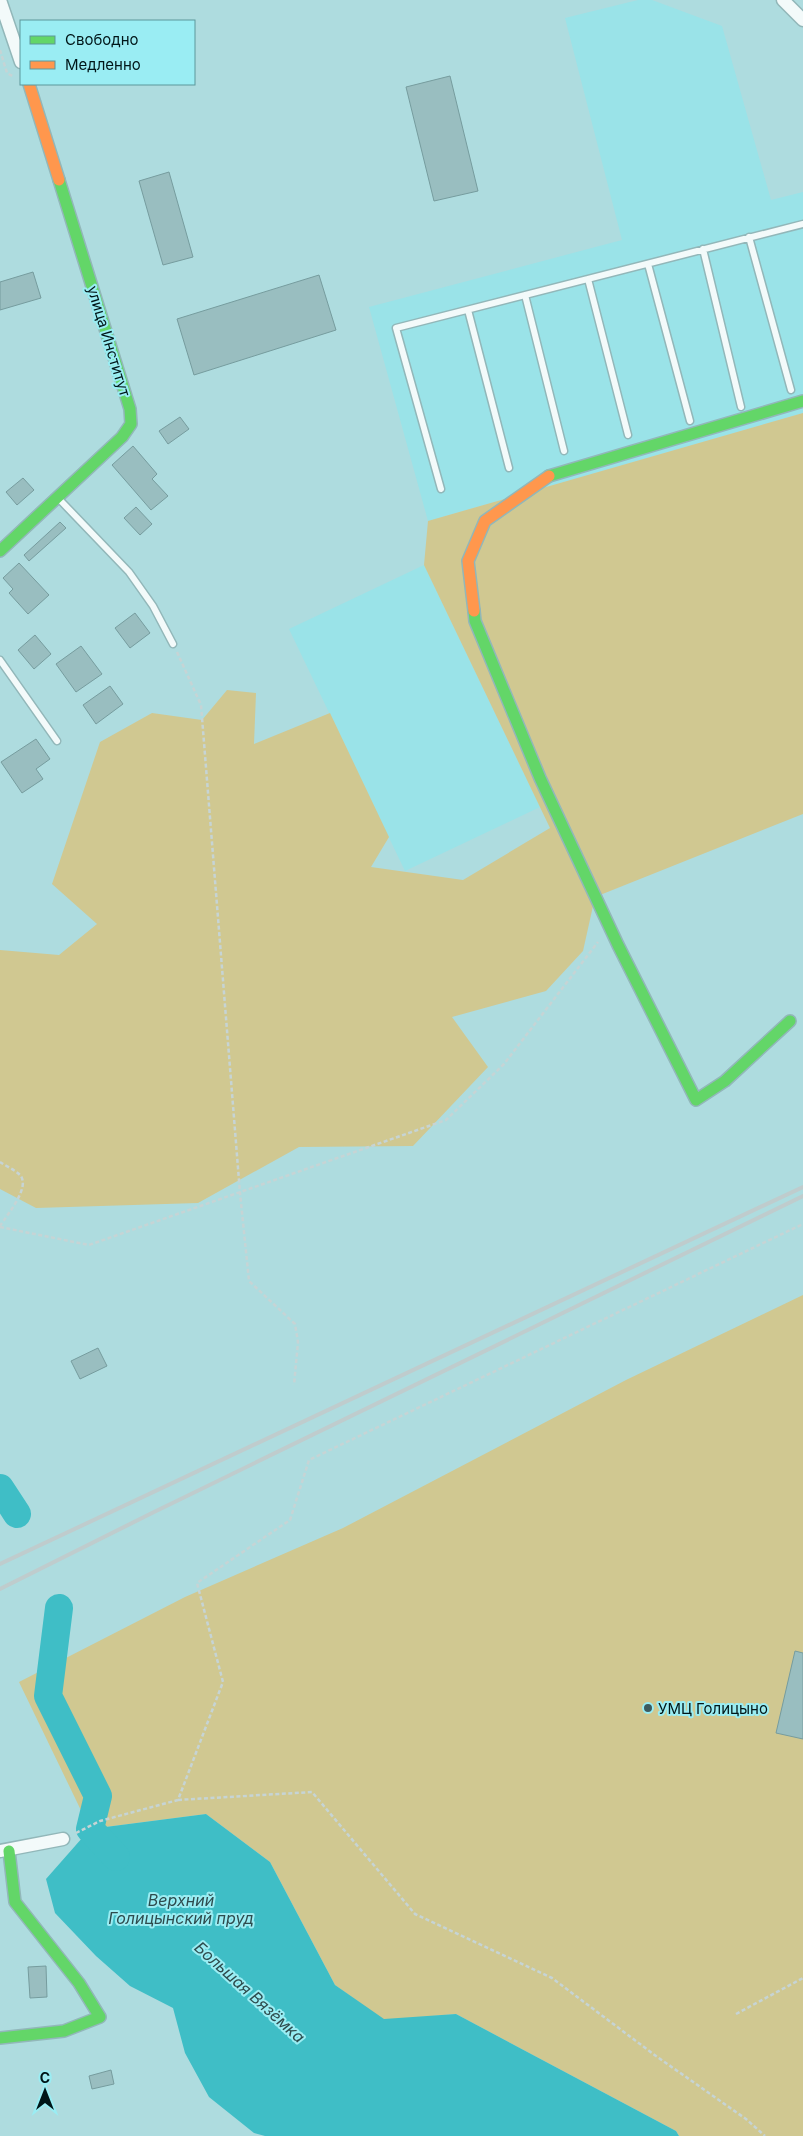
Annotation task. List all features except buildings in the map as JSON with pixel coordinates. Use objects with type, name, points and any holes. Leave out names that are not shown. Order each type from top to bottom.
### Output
[{"type":"street","points":[[0,0],[20,59]]},
{"type":"street","points":[[783,0],[803,20]]},
{"type":"street","name":"улица Институт","points":[[0,551],[122,437],[131,424],[130,409],[29,85]]},
{"type":"street","points":[[790,1022],[725,1081],[696,1100],[610,927],[540,778],[475,621],[468,561],[485,521],[548,476],[803,401]]},
{"type":"street","points":[[0,2038],[64,2031],[100,2017],[79,1983],[15,1902],[4,1851],[63,1839]]},
{"type":"lane","points":[[441,489],[396,328],[803,224]]},
{"type":"lane","points":[[749,238],[791,390]]},
{"type":"lane","points":[[703,249],[741,407]]},
{"type":"lane","points":[[648,264],[690,421]]},
{"type":"lane","points":[[588,279],[628,435]]},
{"type":"lane","points":[[525,295],[564,451]]},
{"type":"lane","points":[[468,310],[509,468]]},
{"type":"lane","points":[[58,498],[129,572],[153,606],[173,644]]},
{"type":"lane","points":[[0,660],[57,741]]},
{"type":"path","points":[[173,644],[201,705],[240,1193],[249,1281],[295,1324],[298,1342],[294,1385]]},
{"type":"path","points":[[0,1162],[20,1175],[24,1182],[23,1190],[0,1227],[89,1245],[446,1120],[504,1064],[610,927]]},
{"type":"path","points":[[178,1800],[223,1682],[197,1583],[290,1520],[309,1460],[803,1224]]},
{"type":"path","points":[[63,1839],[100,1821],[178,1800],[312,1792],[416,1914],[552,1978],[656,2056],[746,2119],[765,2136]]},
{"type":"path","points":[[736,2014],[803,1978]]},
{"type":"shaded area","points":[[638,0],[652,0],[722,26],[771,200],[803,192],[803,413],[428,521],[369,307],[622,240],[565,18]]},
{"type":"shaded area","points":[[803,413],[803,814],[595,897],[583,951],[546,991],[452,1017],[488,1067],[413,1146],[299,1147],[198,1203],[36,1208],[0,1189],[0,950],[59,955],[97,924],[52,884],[100,742],[152,713],[202,720],[227,690],[256,693],[254,744],[330,713],[389,837],[371,867],[463,880],[550,828],[424,565],[428,521]]},
{"type":"shaded area","points":[[424,565],[540,807],[405,871],[289,629]]},
{"type":"shaded area","points":[[803,1295],[803,2136],[679,2136],[676,2131],[456,2014],[384,2020],[335,1985],[270,1862],[206,1814],[90,1829],[19,1682],[185,1597],[343,1528],[626,1380]]},
{"type":"water","name":"Верхний Голицынский пруд","points":[[206,1814],[270,1862],[335,1985],[384,2019],[456,2014],[676,2131],[679,2136],[265,2136],[254,2133],[209,2097],[185,2053],[173,2008],[130,1986],[96,1956],[55,1913],[46,1879],[90,1829]]},
{"type":"waterway","name":"Большая Вязёмка","points":[[0,1488],[17,1514]]},
{"type":"waterway","name":"Большая Вязёмка","points":[[59,1608],[48,1696],[98,1796],[90,1829],[116,1857]]},
{"type":"railway","points":[[0,1564],[803,1187]]},
{"type":"railway","points":[[0,1589],[803,1196]]},
{"type":"traffic: fast","points":[[0,551],[122,437],[131,424],[130,409],[59,180]]},
{"type":"traffic: fast","points":[[549,476],[803,401]]},
{"type":"traffic: fast","points":[[474,611],[475,621],[540,778],[618,945],[696,1100],[725,1081],[790,1021]]},
{"type":"traffic: fast","points":[[0,2038],[64,2031],[100,2017],[79,1983],[15,1902],[9,1851]]},
{"type":"traffic: slow","points":[[29,85],[59,180]]},
{"type":"traffic: slow","points":[[474,611],[468,561],[485,521],[549,476]]},
{"type":"place","name":"УМЦ Голицыно","points":[[648,1708]]}]
